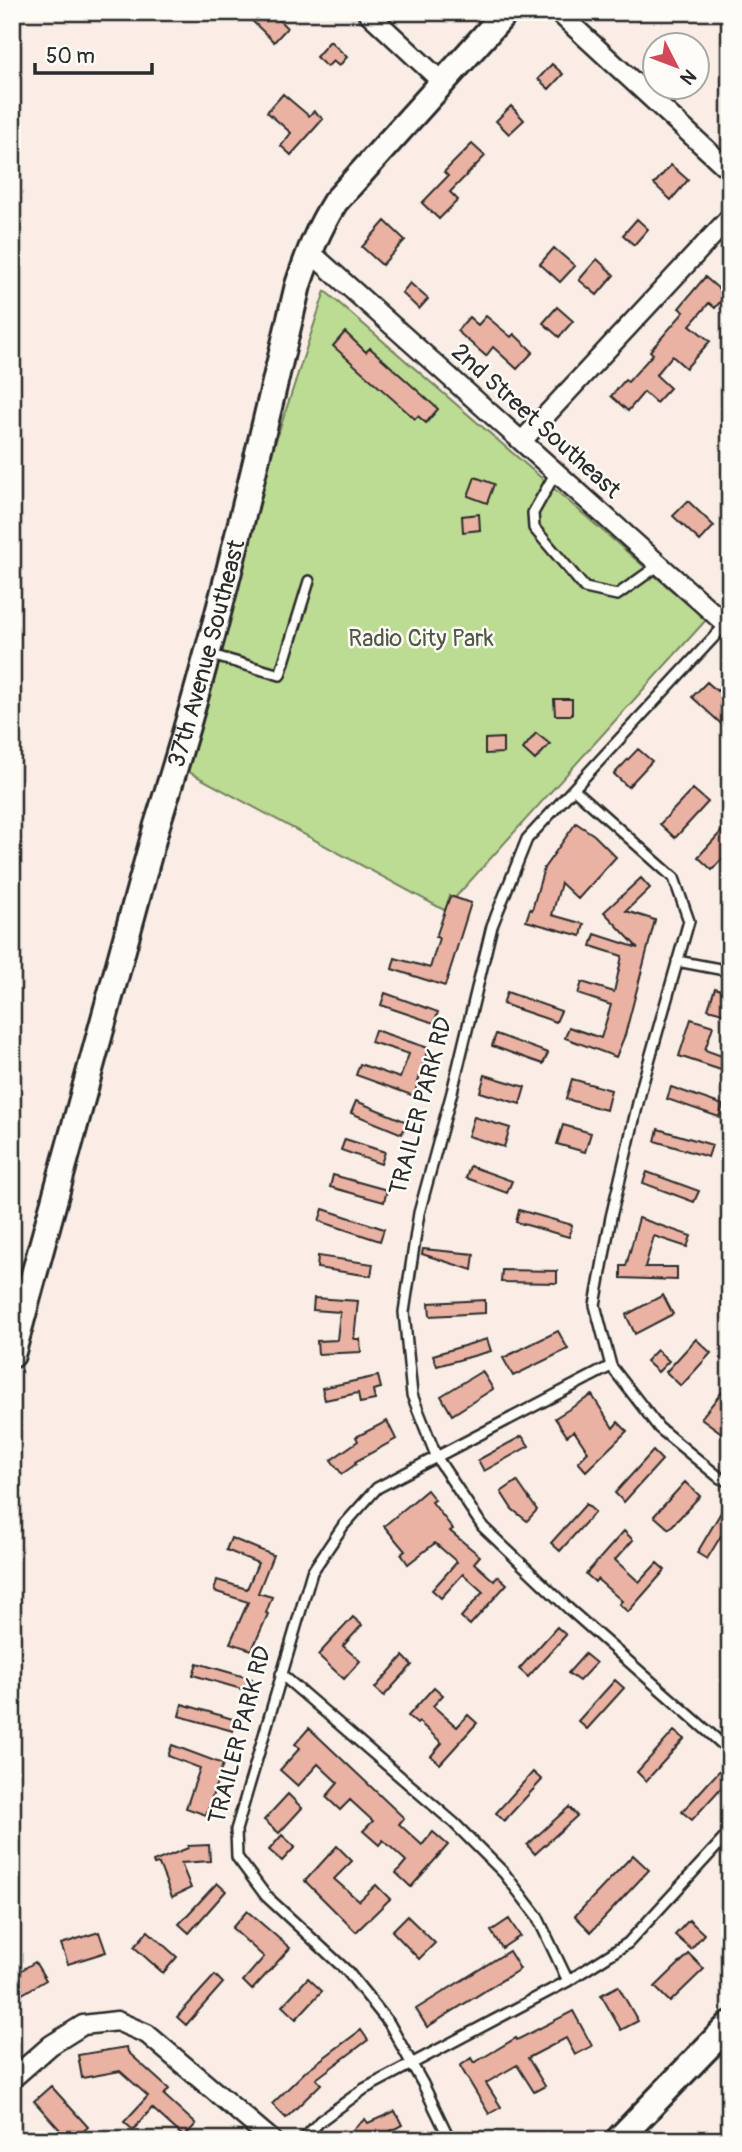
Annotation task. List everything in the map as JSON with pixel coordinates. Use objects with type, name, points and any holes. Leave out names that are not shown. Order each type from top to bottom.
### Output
[{"type":"street","points":[[367,12],[442,82]]},
{"type":"street","name":"37th Avenue Southeast","points":[[14,1344],[238,537],[298,285],[309,251],[319,227],[335,202],[506,12]]},
{"type":"street","points":[[558,12],[730,171]]},
{"type":"street","points":[[522,441],[730,217]]},
{"type":"street","name":"2nd Street Southeast","points":[[309,251],[728,624]]},
{"type":"street","points":[[12,2079],[51,2045],[83,2025],[117,2021],[147,2034],[272,2140]]},
{"type":"street","points":[[618,2140],[730,2024]]},
{"type":"lane","points":[[556,472],[533,513],[534,528],[585,588],[617,595],[660,565]]},
{"type":"lane","points":[[206,654],[281,675],[309,582]]},
{"type":"lane","name":"TRAILER PARK RD","points":[[728,624],[527,839],[492,926],[452,1092],[419,1213],[404,1312],[412,1395],[437,1458],[483,1527],[569,1609],[730,1751]]},
{"type":"lane","points":[[574,789],[674,878],[689,921],[636,1112],[611,1217],[596,1305],[611,1366],[659,1428],[720,1478],[730,1482]]},
{"type":"lane","points":[[677,961],[730,971]]},
{"type":"lane","name":"TRAILER PARK RD","points":[[450,2140],[389,2023],[348,1972],[266,1896],[237,1857],[236,1830],[312,1572],[343,1526],[377,1488],[611,1366]]},
{"type":"lane","points":[[281,1674],[454,1823],[504,1873],[537,1916],[568,1980]]},
{"type":"lane","points":[[303,2140],[320,2121],[364,2089],[568,1980],[628,1943],[730,1832]]},
{"type":"green space","name":"Radio City Park","points":[[325,291],[706,620],[444,910],[176,765],[206,654]]},
{"type":"building","points":[[243,12],[271,12],[287,28],[274,42]]},
{"type":"building","points":[[330,41],[347,57],[339,66],[333,61],[327,67],[316,57]]},
{"type":"building","points":[[552,64],[563,74],[549,89],[538,79]]},
{"type":"building","points":[[283,94],[309,116],[314,111],[323,119],[291,155],[281,146],[291,133],[267,112]]},
{"type":"building","points":[[511,106],[524,120],[509,134],[496,121]]},
{"type":"building","points":[[472,144],[485,156],[450,192],[458,200],[439,219],[422,203],[448,176],[444,172]]},
{"type":"building","points":[[671,165],[688,180],[671,200],[654,184]]},
{"type":"building","points":[[637,219],[648,229],[634,245],[623,235]]},
{"type":"building","points":[[385,221],[405,240],[382,265],[362,247]]},
{"type":"building","points":[[554,248],[575,266],[560,282],[540,264]]},
{"type":"building","points":[[597,259],[614,275],[597,295],[579,280]]},
{"type":"building","points":[[705,277],[726,295],[715,308],[709,303],[690,325],[710,341],[686,368],[672,356],[656,375],[670,388],[656,403],[644,392],[628,411],[611,396],[625,380],[628,382],[653,354],[650,351],[684,312],[679,308]]},
{"type":"building","points":[[410,283],[428,299],[419,309],[402,293]]},
{"type":"building","points":[[557,307],[573,321],[559,337],[543,323]]},
{"type":"building","points":[[486,316],[511,337],[514,334],[533,352],[517,369],[493,347],[486,356],[457,331],[469,317],[478,325]]},
{"type":"building","points":[[345,332],[366,352],[370,348],[438,409],[426,423],[418,416],[415,419],[333,346]]},
{"type":"building","points":[[475,477],[494,484],[487,503],[468,496]]},
{"type":"building","points":[[688,501],[714,526],[700,541],[673,516]]},
{"type":"building","points":[[479,514],[480,530],[463,532],[462,516]]},
{"type":"building","points":[[730,678],[730,732],[692,697],[707,682],[717,691]]},
{"type":"building","points":[[554,699],[572,699],[572,715],[555,715]]},
{"type":"building","points":[[536,733],[550,744],[535,760],[523,749]]},
{"type":"building","points":[[503,738],[503,753],[485,754],[485,739]]},
{"type":"building","points":[[638,749],[652,761],[628,787],[614,774]]},
{"type":"building","points":[[693,789],[708,802],[675,838],[660,824]]},
{"type":"building","points":[[730,822],[730,850],[712,870],[698,857]]},
{"type":"building","points":[[576,823],[594,835],[616,857],[578,899],[561,883],[552,915],[584,924],[581,936],[526,921],[530,909],[532,910],[544,868]]},
{"type":"building","points":[[641,878],[650,888],[626,911],[655,920],[625,1035],[616,1057],[565,1038],[569,1027],[601,1038],[611,1005],[578,994],[582,982],[614,992],[622,956],[591,946],[595,934],[638,948],[604,912]]},
{"type":"building","points":[[450,896],[471,903],[445,986],[392,969],[395,958],[430,968],[439,938],[436,937]]},
{"type":"building","points":[[715,988],[730,993],[730,1015],[708,1009]]},
{"type":"building","points":[[507,992],[561,1011],[556,1022],[503,1004]]},
{"type":"building","points":[[385,993],[438,1012],[434,1023],[381,1005]]},
{"type":"building","points":[[691,1019],[713,1026],[705,1050],[730,1059],[730,1073],[679,1056]]},
{"type":"building","points":[[375,1030],[428,1048],[414,1096],[356,1075],[360,1064],[400,1078],[409,1054],[371,1042]]},
{"type":"building","points":[[496,1034],[548,1053],[543,1064],[492,1046]]},
{"type":"building","points":[[485,1075],[525,1087],[520,1104],[480,1092]]},
{"type":"building","points":[[572,1079],[611,1090],[606,1110],[566,1099]]},
{"type":"building","points":[[671,1087],[723,1105],[719,1117],[667,1099]]},
{"type":"building","points":[[356,1101],[407,1122],[402,1134],[351,1113]]},
{"type":"building","points":[[474,1117],[510,1128],[504,1147],[468,1136]]},
{"type":"building","points":[[563,1125],[591,1133],[585,1152],[557,1144]]},
{"type":"building","points":[[658,1129],[712,1145],[708,1157],[655,1141]]},
{"type":"building","points":[[345,1139],[385,1152],[381,1164],[341,1150]]},
{"type":"building","points":[[470,1166],[512,1181],[507,1193],[466,1178]]},
{"type":"building","points":[[647,1172],[699,1191],[694,1202],[643,1183]]},
{"type":"building","points":[[333,1175],[387,1190],[384,1202],[330,1187]]},
{"type":"building","points":[[323,1209],[384,1229],[380,1241],[319,1221]]},
{"type":"building","points":[[519,1210],[572,1225],[569,1237],[516,1222]]},
{"type":"building","points":[[639,1218],[691,1236],[687,1247],[654,1236],[645,1267],[677,1267],[677,1280],[621,1278],[621,1266],[626,1266]]},
{"type":"building","points":[[423,1249],[474,1254],[472,1270],[422,1254]]},
{"type":"building","points":[[318,1256],[373,1264],[371,1276],[317,1268]]},
{"type":"building","points":[[502,1270],[557,1271],[557,1283],[501,1282]]},
{"type":"building","points":[[663,1295],[673,1314],[635,1334],[626,1315]]},
{"type":"building","points":[[314,1298],[358,1301],[354,1339],[360,1339],[361,1352],[318,1354],[317,1341],[337,1340],[340,1312],[313,1310]]},
{"type":"building","points":[[485,1300],[485,1313],[430,1316],[429,1303]]},
{"type":"building","points":[[558,1331],[568,1349],[513,1376],[503,1358]]},
{"type":"building","points":[[487,1339],[491,1351],[437,1366],[433,1355]]},
{"type":"building","points":[[696,1339],[711,1353],[681,1386],[666,1372]]},
{"type":"building","points":[[657,1350],[669,1361],[658,1372],[646,1361]]},
{"type":"building","points":[[482,1371],[493,1389],[452,1415],[441,1396]]},
{"type":"building","points":[[378,1376],[381,1388],[373,1390],[375,1400],[360,1403],[358,1393],[325,1400],[322,1388]]},
{"type":"building","points":[[730,1382],[730,1439],[701,1418]]},
{"type":"building","points":[[592,1395],[613,1428],[618,1422],[627,1431],[586,1471],[578,1462],[588,1452],[574,1431],[567,1436],[555,1418]]},
{"type":"building","points":[[387,1421],[396,1439],[355,1462],[356,1464],[342,1474],[331,1460],[358,1441],[356,1437]]},
{"type":"building","points":[[522,1436],[529,1446],[484,1471],[478,1460]]},
{"type":"building","points":[[653,1451],[662,1460],[624,1502],[615,1493]]},
{"type":"building","points":[[517,1481],[537,1510],[527,1521],[512,1509],[501,1492]]},
{"type":"building","points":[[685,1482],[700,1496],[669,1529],[654,1516]]},
{"type":"building","points":[[427,1490],[435,1500],[432,1502],[453,1529],[450,1531],[480,1556],[474,1563],[494,1581],[498,1576],[507,1584],[470,1625],[461,1617],[483,1592],[463,1574],[441,1598],[432,1590],[457,1562],[435,1543],[408,1564],[401,1554],[405,1551],[384,1526]]},
{"type":"building","points":[[730,1497],[730,1521],[707,1559],[697,1553]]},
{"type":"building","points":[[586,1504],[595,1512],[560,1551],[551,1543]]},
{"type":"building","points":[[624,1531],[633,1540],[615,1560],[639,1582],[657,1563],[665,1570],[628,1612],[619,1604],[622,1601],[597,1579],[595,1582],[586,1574]]},
{"type":"building","points":[[231,1538],[273,1555],[258,1593],[272,1597],[266,1613],[268,1614],[252,1650],[230,1643],[248,1602],[214,1591],[217,1580],[247,1589],[258,1563],[226,1550]]},
{"type":"building","points":[[353,1617],[362,1625],[343,1646],[360,1661],[344,1679],[318,1655]]},
{"type":"building","points":[[557,1627],[566,1635],[528,1677],[519,1669]]},
{"type":"building","points":[[585,1654],[596,1663],[579,1681],[568,1673]]},
{"type":"building","points":[[403,1656],[412,1665],[384,1696],[375,1688]]},
{"type":"building","points":[[197,1663],[252,1679],[248,1691],[193,1675]]},
{"type":"building","points":[[615,1680],[624,1688],[587,1729],[578,1721]]},
{"type":"building","points":[[434,1687],[443,1695],[433,1706],[457,1727],[468,1715],[477,1723],[440,1764],[431,1756],[442,1743],[419,1722],[417,1724],[408,1716]]},
{"type":"building","points":[[182,1704],[236,1720],[233,1731],[179,1716]]},
{"type":"building","points":[[309,1728],[404,1818],[399,1824],[422,1845],[433,1832],[448,1845],[411,1887],[396,1873],[406,1861],[383,1840],[379,1845],[363,1831],[373,1821],[350,1800],[340,1810],[326,1797],[338,1783],[318,1764],[298,1786],[280,1770],[300,1748],[295,1744]]},
{"type":"building","points":[[674,1731],[684,1739],[646,1781],[637,1772]]},
{"type":"building","points":[[172,1745],[223,1764],[206,1815],[186,1808],[200,1768],[168,1756]]},
{"type":"building","points":[[720,1770],[730,1778],[692,1820],[682,1812]]},
{"type":"building","points":[[533,1772],[542,1780],[504,1821],[496,1813]]},
{"type":"building","points":[[288,1794],[302,1808],[279,1833],[264,1820]]},
{"type":"building","points":[[569,1807],[577,1816],[535,1854],[527,1845]]},
{"type":"building","points":[[282,1835],[295,1847],[282,1861],[269,1850]]},
{"type":"building","points":[[209,1845],[210,1861],[181,1863],[191,1888],[172,1897],[159,1864],[154,1865],[153,1862],[188,1846]]},
{"type":"building","points":[[337,1846],[352,1861],[334,1879],[359,1901],[376,1885],[390,1899],[356,1932],[305,1881]]},
{"type":"building","points":[[633,1855],[649,1870],[591,1932],[575,1916]]},
{"type":"building","points":[[217,1883],[226,1891],[189,1933],[179,1924]]},
{"type":"building","points":[[247,1911],[290,1948],[252,1990],[243,1981],[264,1957],[232,1928]]},
{"type":"building","points":[[407,1916],[435,1943],[419,1959],[392,1931]]},
{"type":"building","points":[[509,1919],[520,1936],[502,1948],[491,1931]]},
{"type":"building","points":[[689,1920],[704,1934],[691,1949],[675,1935]]},
{"type":"building","points":[[148,1931],[177,1957],[163,1973],[134,1947]]},
{"type":"building","points":[[99,1932],[106,1952],[68,1964],[61,1944]]},
{"type":"building","points":[[509,1951],[520,1969],[427,2027],[416,2009]]},
{"type":"building","points":[[689,1954],[704,1969],[670,2002],[655,1987]]},
{"type":"building","points":[[35,1962],[46,1980],[12,2000],[12,1976]]},
{"type":"building","points":[[215,1975],[223,1983],[186,2025],[177,2017]]},
{"type":"building","points":[[308,1978],[322,1991],[296,2019],[282,2006]]},
{"type":"building","points":[[618,1986],[638,2021],[621,2030],[601,1995]]},
{"type":"building","points":[[573,2011],[592,2046],[575,2055],[566,2038],[528,2058],[545,2086],[534,2092],[517,2065],[486,2083],[501,2107],[489,2114],[460,2066],[471,2058],[474,2063],[516,2038],[517,2040]]},
{"type":"building","points":[[361,2030],[368,2040],[316,2079],[321,2084],[286,2118],[272,2104],[307,2070]]},
{"type":"building","points":[[127,2047],[128,2052],[169,2089],[164,2095],[196,2124],[184,2137],[152,2108],[133,2130],[124,2122],[148,2096],[120,2071],[82,2078],[78,2055]]},
{"type":"building","points":[[51,2086],[88,2127],[74,2140],[69,2140],[34,2101]]},
{"type":"building","points":[[395,2111],[402,2125],[374,2140],[341,2140],[365,2119],[368,2123]]}]
